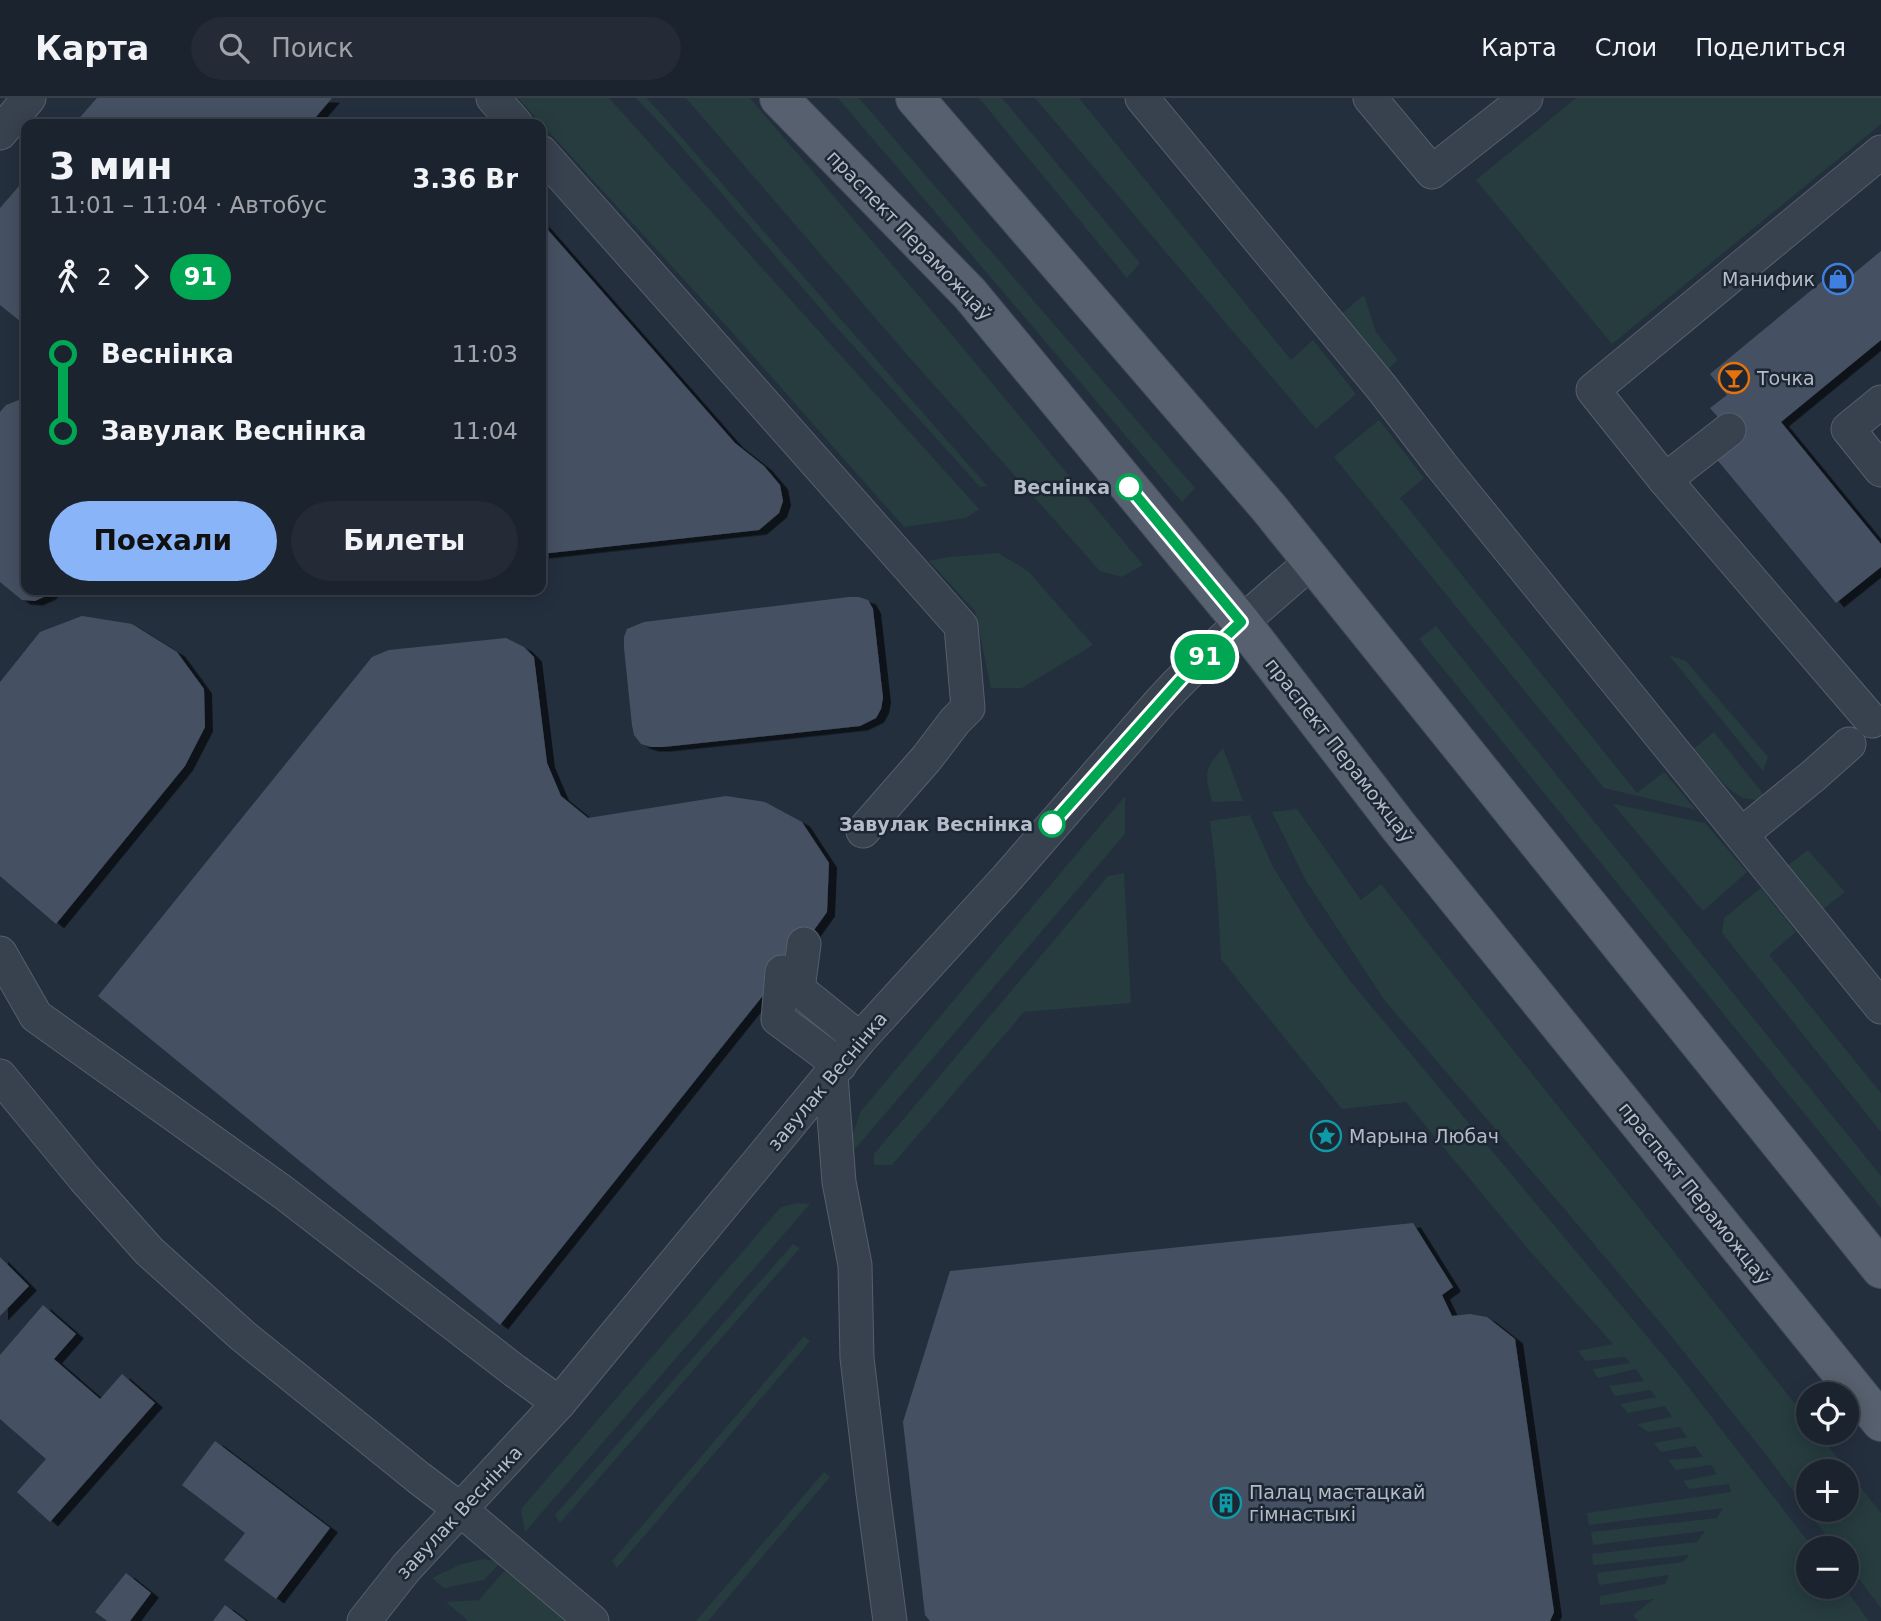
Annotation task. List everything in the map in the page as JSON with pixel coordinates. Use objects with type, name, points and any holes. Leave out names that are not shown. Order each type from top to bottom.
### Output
[{"type":"main road","name":"праспект Пераможцаў","points":[[779,98],[970,294],[1241,622],[1399,827],[1881,1422]]},
{"type":"main road","points":[[915,98],[1269,508],[1881,1269]]},
{"type":"street","points":[[0,133],[29,98]]},
{"type":"street","points":[[493,98],[512,119]]},
{"type":"street","points":[[1142,98],[1381,388],[1881,1007]]},
{"type":"street","points":[[1370,98],[1432,172],[1526,98]]},
{"type":"street","points":[[1878,716],[1665,480],[1593,390],[1881,152]]},
{"type":"street","points":[[546,158],[961,626],[968,708],[863,831]]},
{"type":"street","points":[[1881,402],[1847,429],[1881,470]]},
{"type":"street","points":[[1665,480],[1729,430]]},
{"type":"street","name":"завулак Веснінка","points":[[364,1621],[406,1567],[559,1403],[860,1039],[1007,878],[1161,701],[1241,622],[1311,562]]},
{"type":"street","points":[[1742,834],[1849,744]]},
{"type":"street","points":[[804,944],[798,989],[860,1039]]},
{"type":"street","points":[[0,953],[36,1016],[284,1193],[559,1403]]},
{"type":"street","points":[[782,972],[778,1019],[835,1071],[839,1182],[855,1265],[857,1358],[890,1621]]},
{"type":"street","points":[[0,1076],[84,1178],[149,1251],[243,1336],[461,1510],[592,1621]]},
{"type":"green space","points":[[518,98],[609,98],[979,509],[966,518],[904,527],[731,331],[546,129],[546,119],[537,119]]},
{"type":"green space","points":[[636,98],[647,98],[987,486],[980,487]]},
{"type":"green space","points":[[686,98],[750,98],[948,330],[1143,565],[1121,577],[1100,571],[909,357]]},
{"type":"green space","points":[[838,98],[859,98],[1195,488],[1182,502]]},
{"type":"green space","points":[[979,98],[1002,98],[1140,263],[1127,278]]},
{"type":"green space","points":[[1035,98],[1079,98],[1291,360],[1313,340],[1356,394],[1316,429]]},
{"type":"green space","points":[[1576,98],[1881,98],[1881,124],[1612,344],[1476,180]]},
{"type":"green space","points":[[1364,295],[1376,332],[1398,360],[1385,372],[1339,316]]},
{"type":"green space","points":[[1379,420],[1424,478],[1400,498],[1637,793],[1664,772],[1696,810],[1604,788],[1334,457]]},
{"type":"green space","points":[[998,553],[1028,571],[1093,645],[1022,688],[991,688],[975,611],[929,561]]},
{"type":"green space","points":[[1436,626],[1881,1176],[1881,1208],[1419,639]]},
{"type":"green space","points":[[1669,655],[1686,661],[1768,757],[1763,771]]},
{"type":"green space","points":[[1714,732],[1764,795],[1757,800],[1742,798],[1728,788],[1692,750]]},
{"type":"green space","points":[[1223,748],[1243,801],[1212,802],[1207,773]]},
{"type":"green space","points":[[1125,796],[1125,834],[855,1149],[851,1138],[861,1111]]},
{"type":"green space","points":[[1613,804],[1705,823],[1747,872],[1703,911]]},
{"type":"green space","points":[[1297,809],[1361,900],[1381,884],[1796,1405],[1796,1445],[1827,1445],[1838,1459],[1796,1459],[1796,1495],[1667,1331],[1385,1001],[1305,879],[1272,812]]},
{"type":"green space","points":[[1250,815],[1273,867],[1311,928],[1350,981],[1676,1371],[1804,1536],[1796,1536],[1796,1599],[1853,1599],[1869,1621],[1638,1621],[1633,1615],[1654,1599],[1600,1605],[1600,1596],[1665,1584],[1669,1575],[1599,1585],[1597,1573],[1683,1562],[1689,1555],[1593,1565],[1592,1554],[1697,1542],[1705,1531],[1593,1545],[1591,1532],[1717,1518],[1723,1508],[1589,1525],[1587,1513],[1731,1492],[1729,1484],[1689,1489],[1683,1481],[1717,1474],[1711,1465],[1676,1470],[1668,1460],[1703,1457],[1695,1446],[1661,1452],[1654,1443],[1687,1437],[1680,1427],[1648,1432],[1637,1424],[1672,1417],[1665,1406],[1628,1413],[1620,1404],[1656,1397],[1650,1390],[1615,1396],[1609,1386],[1644,1381],[1636,1369],[1598,1378],[1592,1369],[1630,1363],[1625,1357],[1586,1361],[1578,1351],[1613,1344],[1528,1249],[1406,1102],[1342,1109],[1221,959],[1210,821]]},
{"type":"green space","points":[[1808,850],[1845,892],[1822,910],[1787,866]]},
{"type":"green space","points":[[1124,873],[1131,1003],[1024,1012],[892,1165],[874,1165],[874,1154],[1108,876]]},
{"type":"green space","points":[[1761,888],[1796,932],[1769,955],[1881,1093],[1881,1132],[1722,933],[1724,918]]},
{"type":"green space","points":[[798,1203],[810,1204],[525,1532],[521,1509],[781,1207]]},
{"type":"green space","points":[[793,1244],[800,1248],[560,1523],[555,1515]]},
{"type":"green space","points":[[804,1336],[810,1341],[617,1568],[612,1561]]},
{"type":"green space","points":[[824,1472],[830,1477],[708,1621],[696,1621]]},
{"type":"green space","points":[[1859,1485],[1881,1513],[1881,1608],[1859,1579],[1859,1536],[1826,1536],[1816,1522],[1859,1522]]},
{"type":"green space","points":[[482,1559],[501,1562],[484,1580],[444,1588],[432,1578],[459,1565]]},
{"type":"green space","points":[[504,1571],[566,1621],[468,1621],[446,1602],[479,1600]]},
{"type":"building","points":[[97,98],[332,98],[314,119],[78,119]]},
{"type":"building","points":[[21,184],[21,322],[0,305],[0,208]]},
{"type":"building","points":[[546,228],[735,443],[764,466],[780,485],[783,501],[779,513],[759,530],[546,553]]},
{"type":"building","points":[[1881,251],[1881,340],[1781,422],[1881,544],[1881,567],[1836,603],[1714,456],[1736,438],[1710,408],[1727,395],[1710,374],[1837,269],[1846,280]]},
{"type":"building","points":[[21,401],[21,595],[48,595],[35,601],[22,600],[0,582],[0,412],[6,405]]},
{"type":"building","points":[[849,597],[868,600],[873,609],[883,698],[876,718],[860,726],[663,747],[641,744],[634,735],[624,648],[627,629],[644,622]]},
{"type":"building","points":[[82,616],[132,624],[177,652],[204,689],[205,727],[185,766],[56,924],[0,876],[0,682],[40,632]]},
{"type":"building","points":[[506,638],[524,647],[534,657],[547,763],[561,796],[588,818],[726,796],[765,802],[802,822],[829,863],[827,912],[500,1325],[98,996],[372,657],[389,650]]},
{"type":"building","name":"Палац мастацкай гімнастыкі","points":[[1413,1223],[1453,1287],[1442,1295],[1452,1316],[1470,1314],[1487,1317],[1515,1339],[1554,1612],[1550,1621],[930,1621],[925,1615],[903,1422],[950,1271]]},
{"type":"building","points":[[0,1257],[29,1286],[0,1316]]},
{"type":"building","points":[[43,1305],[76,1334],[54,1359],[100,1399],[122,1374],[155,1403],[50,1522],[17,1492],[46,1459],[0,1419],[0,1355]]},
{"type":"building","points":[[215,1441],[330,1528],[276,1599],[224,1560],[245,1533],[182,1485]]},
{"type":"building","points":[[126,1573],[151,1593],[130,1621],[107,1621],[95,1612]]},
{"type":"building","points":[[225,1605],[246,1621],[213,1621]]},
{"type":"bus line","name":"91","points":[[1052,824],[1184,676],[1241,622],[1129,487]]},
{"type":"place","name":"Манифик","points":[[1838,279]]},
{"type":"place","name":"Точка","points":[[1734,378]]},
{"type":"place","name":"Веснінка","points":[[1129,487]]},
{"type":"place","name":"Завулак Веснінка","points":[[1052,824]]},
{"type":"place","name":"Марына Любач","points":[[1326,1136]]},
{"type":"place","name":"Палац мастацкай гімнастыкі","points":[[1226,1503]]}]
